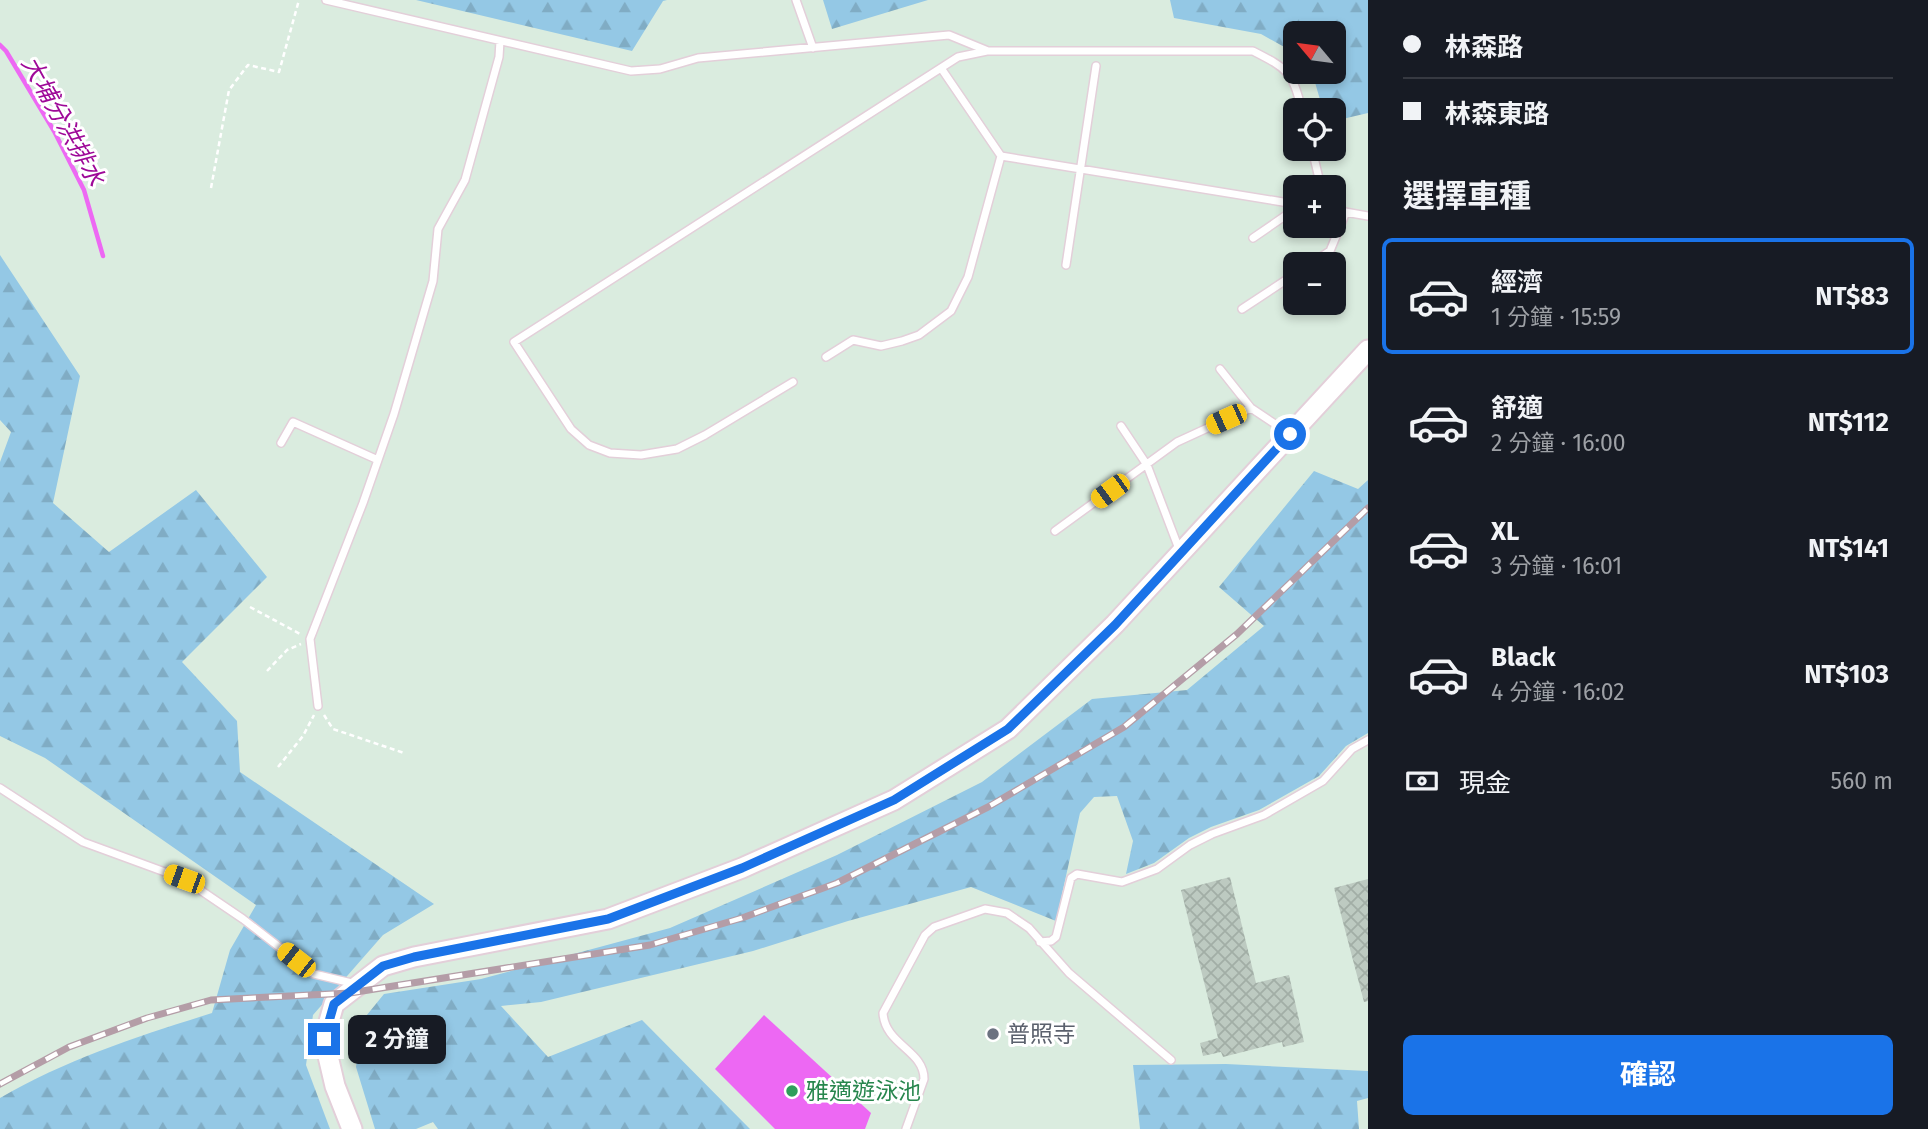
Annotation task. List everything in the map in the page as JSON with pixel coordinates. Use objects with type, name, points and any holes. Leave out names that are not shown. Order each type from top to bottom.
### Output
[{"type":"main road","points":[[352,1129],[335,1086],[324,1039],[334,1004],[383,966],[414,957],[608,919],[742,868],[894,800],[1008,729],[1115,625],[1368,350]]},
{"type":"lane","points":[[327,0],[631,71],[660,69],[698,58],[949,35],[988,51]]},
{"type":"lane","points":[[796,0],[813,47]]},
{"type":"lane","points":[[318,706],[310,639],[378,460],[433,281],[438,229],[465,180],[499,57],[500,41]]},
{"type":"lane","points":[[793,382],[677,449],[641,455],[610,453],[590,445],[571,429],[514,342],[958,57],[988,51],[1253,51],[1284,66],[1296,86],[1299,98]]},
{"type":"lane","points":[[1066,265],[1096,66]]},
{"type":"lane","points":[[941,68],[1002,156],[1283,204]]},
{"type":"lane","points":[[826,357],[853,340],[881,346],[919,335],[951,311],[968,277],[1002,156]]},
{"type":"lane","points":[[1346,212],[1368,216]]},
{"type":"lane","points":[[1253,238],[1283,215]]},
{"type":"lane","points":[[1242,309],[1283,282]]},
{"type":"lane","points":[[1220,369],[1251,408],[1290,434]]},
{"type":"lane","points":[[1055,531],[1177,442],[1251,408]]},
{"type":"lane","points":[[281,443],[293,422],[378,460]]},
{"type":"lane","points":[[1121,426],[1147,465],[1181,553]]},
{"type":"lane","points":[[1040,942],[1051,941],[1055,937],[1071,878],[1077,874],[1122,883],[1157,869],[1201,839],[1264,815],[1324,781],[1352,749],[1368,740]]},
{"type":"lane","points":[[0,788],[83,842],[184,879],[243,919],[314,974],[355,988]]},
{"type":"lane","points":[[906,1129],[924,1079],[924,1070],[920,1062],[888,1033],[883,1013],[925,934],[947,921],[985,909],[1007,913],[1029,928],[1069,974],[1171,1060]]},
{"type":"path","points":[[211,188],[229,90],[248,65],[279,72],[299,0]]},
{"type":"path","points":[[250,607],[310,639]]},
{"type":"path","points":[[267,671],[287,650],[310,639]]},
{"type":"path","points":[[318,706],[333,729],[404,753]]},
{"type":"path","points":[[278,766],[303,736],[318,706]]},
{"type":"green space","points":[[416,0],[667,0],[663,1],[632,51]]},
{"type":"green space","points":[[823,0],[928,0],[832,29]]},
{"type":"green space","points":[[1170,0],[1368,0],[1368,113],[1346,118],[1346,98],[1320,98],[1315,84],[1346,84],[1346,21],[1283,21],[1283,46],[1261,34],[1174,18]]},
{"type":"green space","points":[[0,255],[80,376],[53,503],[109,552],[196,490],[267,577],[182,662],[237,721],[240,772],[434,904],[383,935],[313,1015],[306,1065],[330,1129],[0,1129],[0,1098],[25,1084],[104,1050],[212,1013],[230,950],[256,905],[45,758],[0,736],[0,462],[11,432],[0,420]]},
{"type":"green space","points":[[1314,471],[1358,489],[1368,480],[1368,733],[1346,746],[1319,776],[1259,810],[1189,838],[1154,863],[1126,874],[1133,841],[1117,796],[1094,797],[1080,813],[1056,921],[971,887],[753,951],[541,1002],[501,1006],[548,1057],[642,1020],[750,1129],[438,1129],[433,1122],[416,1129],[375,1129],[356,1067],[362,1021],[384,994],[481,979],[670,928],[837,855],[982,782],[1092,699],[1187,690],[1264,626],[1219,587]]},
{"type":"green space","points":[[1226,1064],[1368,1071],[1368,1098],[1357,1101],[1359,1129],[1140,1129],[1133,1065]]},
{"type":"shaded area","name":"雅適遊泳池","points":[[764,1015],[871,1113],[865,1129],[775,1129],[715,1069]]},
{"type":"building","points":[[1230,877],[1256,983],[1289,975],[1304,1042],[1283,1047],[1282,1042],[1223,1057],[1221,1052],[1203,1056],[1200,1043],[1218,1038],[1181,890]]},
{"type":"building","points":[[1368,879],[1368,1001],[1364,1002],[1334,888]]},
{"type":"waterway","name":"大埔分洪排水","points":[[0,45],[54,131],[84,190],[103,256]]},
{"type":"railway","points":[[0,1084],[69,1047],[147,1018],[211,1000],[350,993],[650,945],[742,918],[837,883],[988,807],[1124,727],[1237,634],[1368,508]]},
{"type":"place","name":"普照寺","points":[[993,1034]]},
{"type":"place","name":"雅適遊泳池","points":[[792,1091]]},
{"type":"route","points":[[324,1039],[334,1004],[383,966],[414,957],[608,919],[742,868],[894,800],[1008,729],[1115,625],[1290,434]]}]
